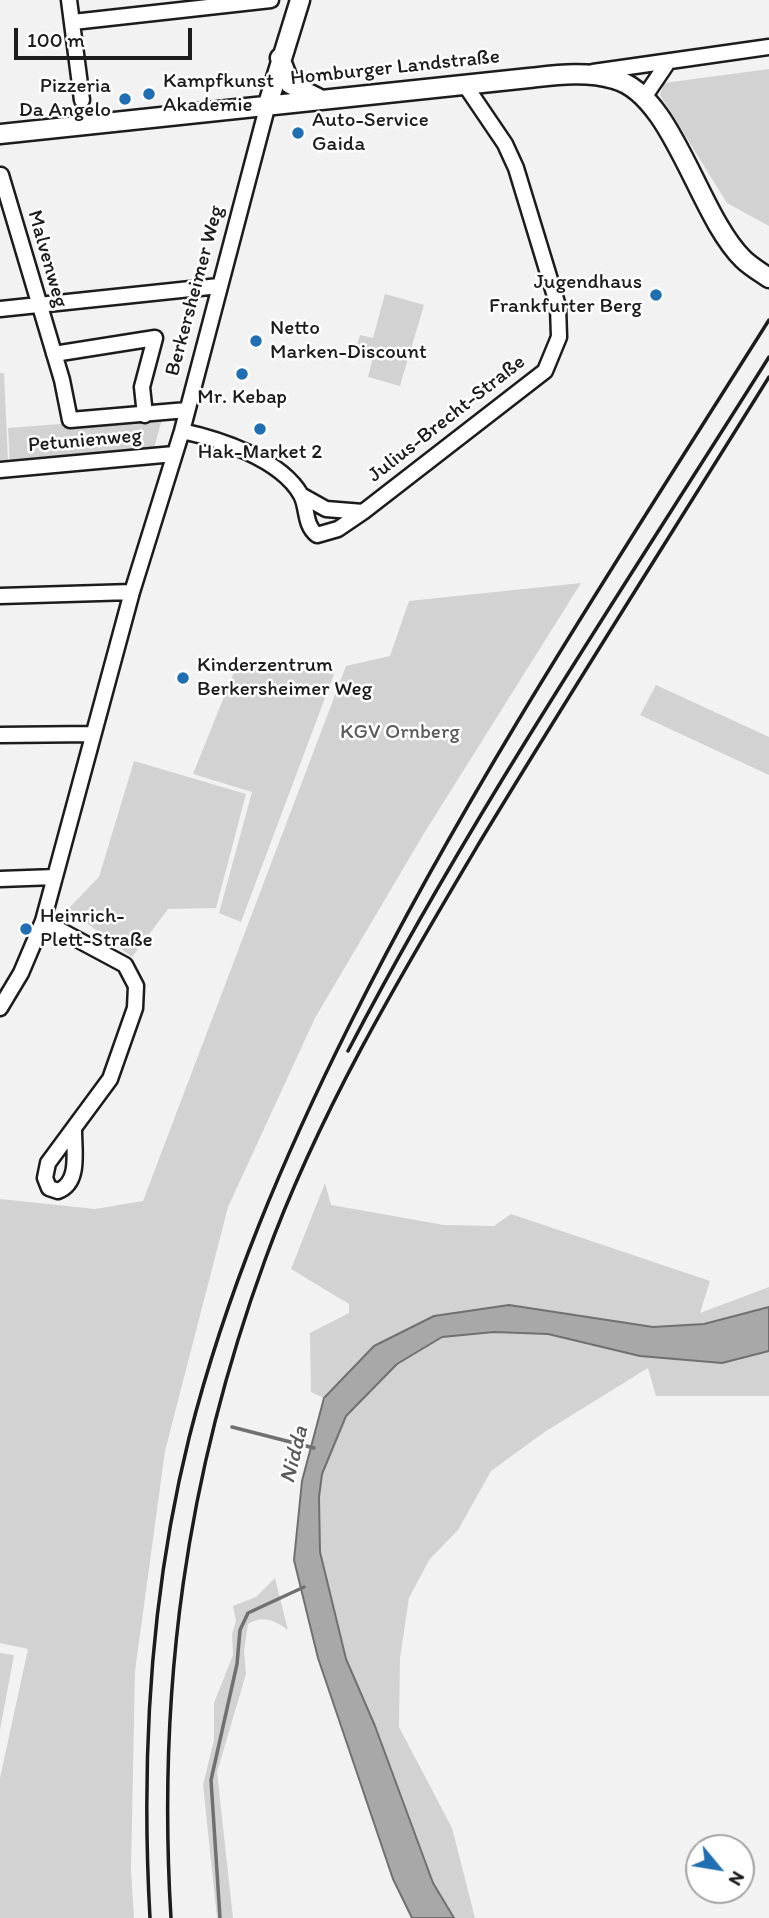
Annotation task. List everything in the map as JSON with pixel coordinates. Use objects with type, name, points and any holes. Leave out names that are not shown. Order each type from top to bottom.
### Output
[{"type":"street","points":[[69,0],[82,100]]},
{"type":"street","points":[[72,22],[189,4],[271,0]]},
{"type":"street","name":"Berkersheimer Weg","points":[[0,1008],[21,974],[43,921],[132,592],[187,410],[280,58],[300,0]]},
{"type":"street","name":"Homburger Landstraße","points":[[0,134],[318,98],[585,73],[769,47]]},
{"type":"street","points":[[280,58],[290,84],[318,98]]},
{"type":"street","points":[[645,96],[668,62]]},
{"type":"street","name":"Homburger Landstraße","points":[[585,73],[616,79],[645,96],[662,120],[723,232],[743,259],[763,274]]},
{"type":"street","name":"Julius-Brecht-Straße","points":[[301,495],[309,523],[317,535],[338,529],[545,371],[559,337],[558,306],[516,168],[505,144],[465,85]]},
{"type":"street","name":"Malvenweg","points":[[1,175],[54,354],[70,419],[187,410]]},
{"type":"street","points":[[0,309],[219,286]]},
{"type":"street","points":[[54,354],[155,338],[142,387],[145,415]]},
{"type":"street","name":"Julius-Brecht-Straße","points":[[181,431],[270,462],[301,495],[326,509],[363,512]]},
{"type":"street","name":"Petunienweg","points":[[0,470],[174,454]]},
{"type":"street","points":[[0,596],[132,592]]},
{"type":"street","points":[[0,735],[93,734]]},
{"type":"street","points":[[0,878],[55,877]]},
{"type":"street","points":[[43,921],[125,965],[136,986],[135,1008],[110,1079],[74,1131]]},
{"type":"green space","points":[[769,69],[769,226],[727,203],[660,95],[664,83]]},
{"type":"green space","points":[[385,294],[424,305],[400,386],[368,377],[372,361],[354,355],[360,335],[373,338]]},
{"type":"green space","points":[[0,373],[4,373],[8,461],[0,462]]},
{"type":"green space","points":[[163,416],[154,448],[10,465],[8,428]]},
{"type":"green space","name":"KGV Ornberg","points":[[581,583],[423,835],[315,1018],[228,1207],[165,1451],[135,1671],[131,1869],[134,1918],[0,1918],[0,1778],[28,1649],[0,1643],[0,1199],[95,1209],[143,1201],[346,666],[390,656],[409,601]]},
{"type":"green space","points":[[238,662],[334,674],[241,922],[219,913],[252,792],[193,774]]},
{"type":"green space","points":[[656,685],[769,737],[769,775],[640,715]]},
{"type":"green space","points":[[134,761],[246,794],[216,908],[168,909],[132,957],[68,909],[99,877]]},
{"type":"green space","points":[[325,1183],[331,1205],[444,1225],[494,1226],[511,1214],[710,1281],[700,1313],[769,1287],[769,1307],[704,1324],[653,1327],[509,1305],[374,1346],[324,1398],[311,1392],[310,1333],[349,1313],[349,1304],[291,1269]]},
{"type":"green space","points":[[494,1332],[548,1334],[640,1356],[722,1363],[769,1351],[769,1396],[656,1396],[648,1368],[546,1431],[491,1471],[458,1530],[429,1560],[409,1598],[400,1658],[399,1727],[452,1828],[475,1918],[454,1918],[433,1883],[375,1726],[346,1659],[320,1552],[319,1497],[322,1474],[346,1416],[397,1364],[442,1337]]},
{"type":"green space","points":[[275,1578],[288,1630],[269,1620],[248,1624],[244,1651],[246,1674],[217,1772],[233,1918],[217,1918],[203,1785],[214,1740],[214,1703],[233,1655],[232,1634],[236,1621],[233,1606],[256,1597]]},
{"type":"green space","points":[[0,1653],[14,1655],[0,1730]]},
{"type":"shaded area","points":[[509,1305],[653,1327],[704,1324],[769,1307],[769,1351],[722,1363],[640,1356],[548,1334],[494,1332],[442,1337],[397,1364],[346,1416],[322,1474],[319,1497],[320,1552],[346,1659],[375,1726],[433,1883],[454,1918],[412,1918],[393,1879],[318,1658],[294,1560],[302,1481],[324,1398],[374,1346],[434,1316]]},
{"type":"waterway","name":"Nidda","points":[[232,1427],[314,1448]]},
{"type":"waterway","points":[[220,1918],[211,1780],[237,1664],[240,1630],[248,1613],[304,1587]]},
{"type":"railway","points":[[150,1918],[147,1858],[148,1737],[157,1617],[165,1557],[189,1438],[204,1384],[220,1330],[259,1226],[280,1174],[351,1022],[447,842],[551,666],[769,320]]},
{"type":"railway","points":[[348,1051],[498,786],[769,357]]},
{"type":"railway","points":[[171,1918],[169,1749],[183,1584],[215,1422],[265,1260],[286,1206],[335,1100],[419,945],[550,728],[769,377]]},
{"type":"place","name":"Kampfkunst Akademie","points":[[149,94]]},
{"type":"place","name":"Pizzeria Da Angelo","points":[[125,99]]},
{"type":"place","name":"Auto-Service Gaida","points":[[298,133]]},
{"type":"place","name":"Jugendhaus Frankfurter Berg","points":[[656,295]]},
{"type":"place","name":"Netto Marken-Discount","points":[[256,341]]},
{"type":"place","name":"Mr. Kebap","points":[[242,374]]},
{"type":"place","name":"Hak-Market 2","points":[[260,429]]},
{"type":"place","name":"Kinderzentrum Berkersheimer Weg","points":[[183,678]]},
{"type":"place","name":"Heinrich- Plett-Straße","points":[[26,929]]}]
